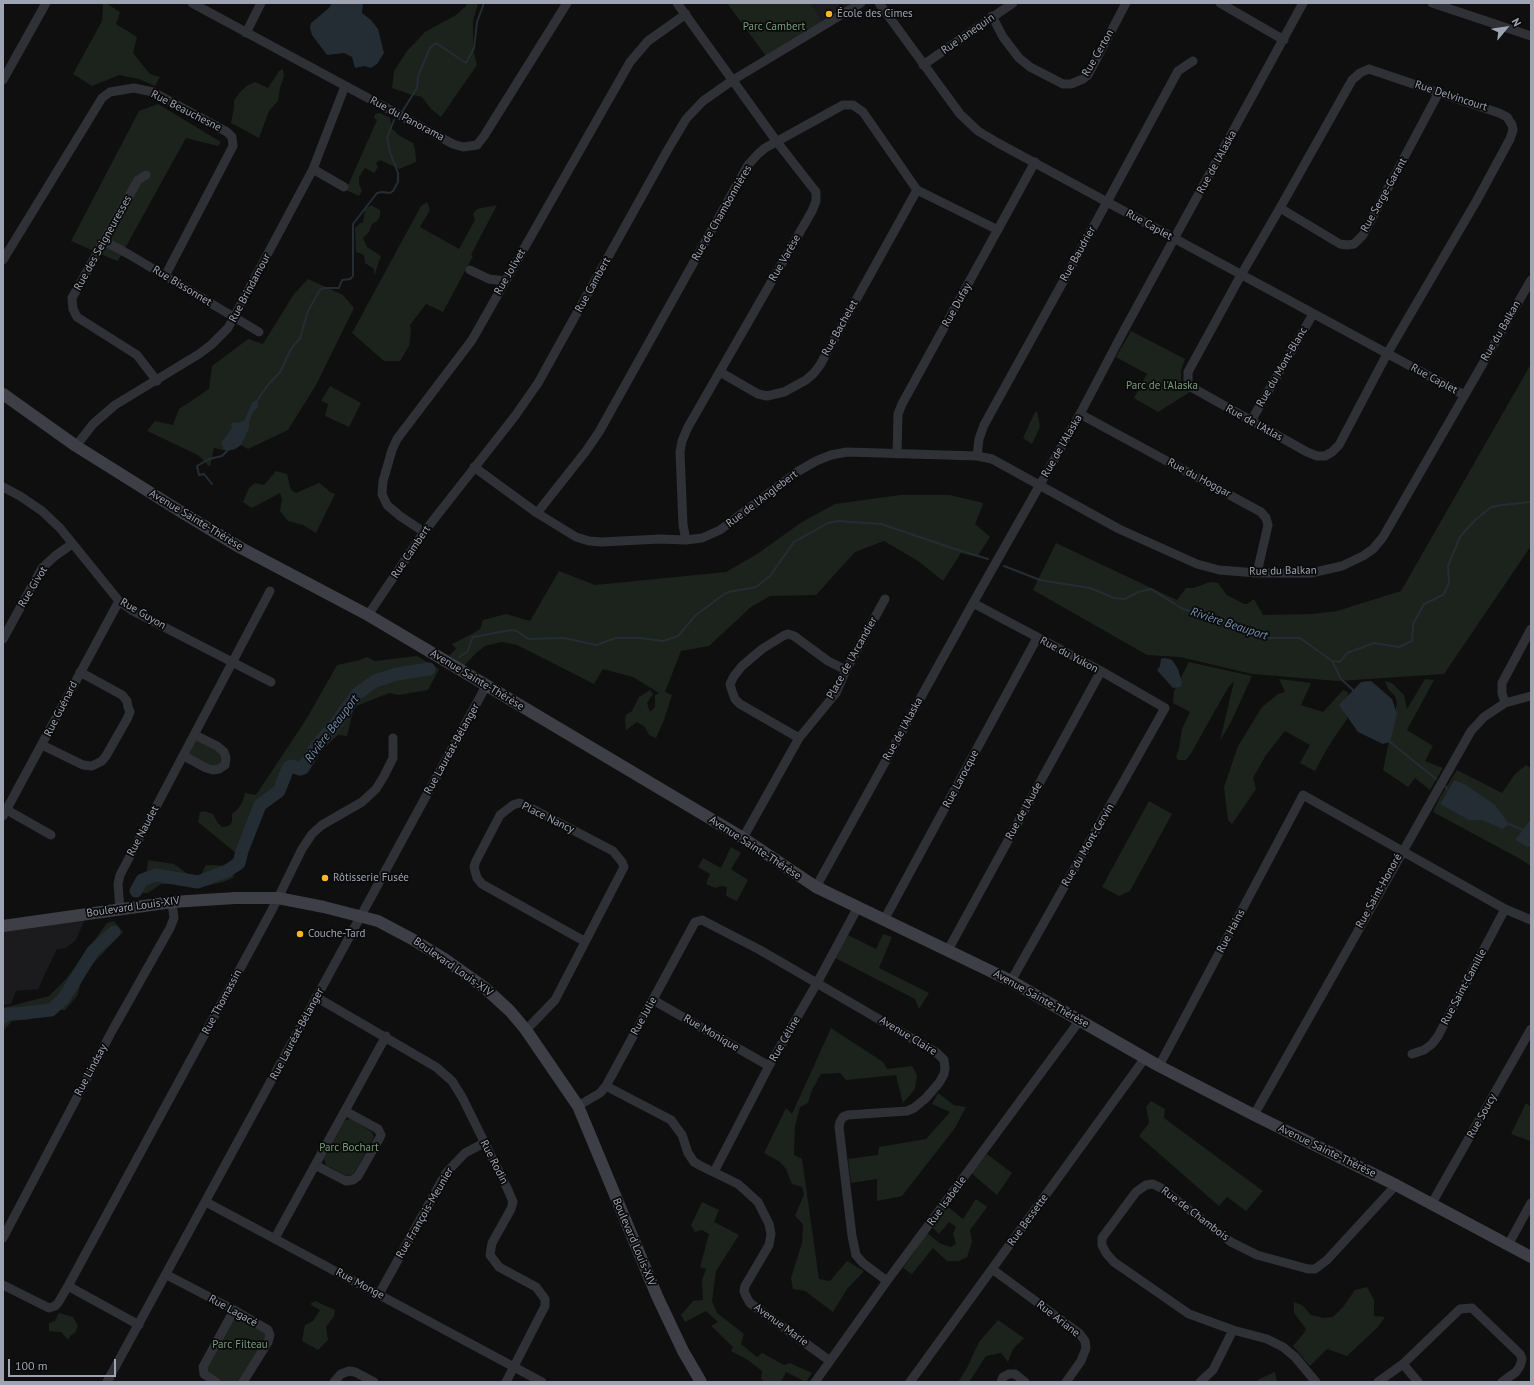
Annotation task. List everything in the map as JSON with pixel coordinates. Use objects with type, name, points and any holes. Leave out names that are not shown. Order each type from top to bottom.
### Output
[{"type":"street","points":[[3,80],[46,3]]},
{"type":"street","name":"Rue du Panorama","points":[[192,3],[453,144],[463,147],[477,145],[484,136],[567,3]]},
{"type":"street","points":[[246,32],[261,3]]},
{"type":"street","name":"Rue Varèse","points":[[678,3],[777,142],[816,192],[816,201],[812,211],[688,427],[682,441],[680,452],[683,525],[686,540]]},
{"type":"street","name":"Rue Cambert","points":[[368,615],[424,532],[515,416],[538,383],[686,119],[703,101],[733,80],[861,3]]},
{"type":"street","name":"Rue Caplet","points":[[879,3],[960,114],[978,131],[1174,239],[1464,395]]},
{"type":"street","name":"Rue Janequin","points":[[923,65],[992,16],[1013,3]]},
{"type":"street","name":"Rue Certon","points":[[992,16],[1003,37],[1019,58],[1030,67],[1063,84],[1071,84],[1083,80],[1088,75],[1126,3]]},
{"type":"street","points":[[1220,3],[1284,40]]},
{"type":"street","name":"Rue de l'Alaska","points":[[816,887],[973,603],[1080,414],[1303,3]]},
{"type":"street","points":[[1432,3],[1531,36]]},
{"type":"street","name":"Rue Jolivet","points":[[424,532],[400,516],[387,505],[382,494],[383,481],[392,450],[397,439],[472,340],[630,62],[648,41],[686,14]]},
{"type":"street","name":"Rue Baudrier","points":[[977,456],[979,439],[984,425],[1108,202],[1178,71],[1193,61]]},
{"type":"street","name":"Rue Delvincourt","points":[[1241,275],[1352,80],[1360,73],[1369,69],[1500,112],[1512,125],[1513,130],[1510,139],[1477,200],[1387,354]]},
{"type":"street","name":"Rue Brindamour","points":[[76,446],[102,415],[115,405],[157,381],[211,345],[228,328],[314,169],[345,86]]},
{"type":"street","name":"Rue Beauchesne","points":[[3,260],[102,98],[110,92],[134,88],[153,92],[226,132],[232,137],[233,146],[165,276]]},
{"type":"street","name":"Rue Serge-Garant","points":[[1280,208],[1340,244],[1354,244],[1362,235],[1439,92]]},
{"type":"street","name":"Rue de Chambonnières","points":[[538,513],[599,432],[748,165],[758,154],[777,142],[843,105],[853,105],[863,112],[917,190],[998,230]]},
{"type":"street","name":"Rue Dufay","points":[[897,454],[898,414],[902,404],[1035,162]]},
{"type":"street","points":[[314,169],[344,187]]},
{"type":"street","name":"Rue des Seigneuresses","points":[[146,175],[138,180],[72,298],[73,309],[77,318],[137,354],[157,381]]},
{"type":"street","name":"Rue Bachelet","points":[[720,372],[758,394],[767,396],[784,392],[806,380],[814,373],[820,365],[917,190]]},
{"type":"street","name":"Rue Bissonnet","points":[[104,241],[259,332]]},
{"type":"street","points":[[470,270],[489,279],[505,280]]},
{"type":"street","name":"Rue de l'Atlas","points":[[1241,275],[1188,372],[1188,382],[1191,387],[1307,452],[1317,456],[1325,456],[1339,445],[1387,354]]},
{"type":"street","name":"Rue du Balkan","points":[[1039,486],[1119,529],[1198,564],[1219,570],[1257,573],[1311,573],[1342,566],[1363,556],[1373,549],[1383,537],[1531,280]]},
{"type":"street","name":"Rue du Mont-Blanc","points":[[1251,421],[1313,314]]},
{"type":"street","name":"Avenue Sainte-Thérèse","points":[[3,394],[76,446],[241,548],[368,615],[743,838],[816,887],[1010,981],[1159,1066],[1396,1185],[1531,1257]]},
{"type":"street","name":"Rue du Hoggar","points":[[1080,414],[1261,512],[1266,518],[1268,525],[1257,573]]},
{"type":"street","name":"Rue de l'Anglebert","points":[[474,467],[538,513],[576,536],[589,541],[602,542],[660,539],[686,540],[702,538],[720,530],[797,472],[816,461],[831,455],[847,452],[977,456],[992,459],[1039,486]]},
{"type":"street","name":"Rue Guyon","points":[[3,487],[20,496],[42,511],[60,528],[119,602],[133,611],[271,682]]},
{"type":"street","name":"Rue Givot","points":[[3,639],[42,568],[55,556],[72,544]]},
{"type":"street","name":"Rue Naudet","points":[[120,909],[118,884],[120,875],[270,591]]},
{"type":"street","name":"Place de l'Arcandier","points":[[743,838],[799,738],[836,694],[846,670],[885,600]]},
{"type":"street","name":"Rue Guénard","points":[[5,813],[119,602]]},
{"type":"street","name":"Rue du Yukon","points":[[973,603],[1101,671],[1165,708]]},
{"type":"street","points":[[1505,703],[1502,693],[1502,683],[1531,629]]},
{"type":"street","points":[[799,738],[740,704],[735,698],[730,684],[734,676],[742,666],[762,649],[788,634],[794,636],[828,661],[846,670]]},
{"type":"street","name":"Rue Larocque","points":[[884,920],[1037,638]]},
{"type":"street","name":"Rue de l'Aude","points":[[948,950],[1101,671]]},
{"type":"street","points":[[42,745],[83,765],[92,766],[102,761],[106,756],[127,719],[130,712],[127,701],[122,695],[80,672]]},
{"type":"street","name":"Rue Lauréat-Bélanger","points":[[107,1382],[139,1326],[316,997],[486,686]]},
{"type":"street","name":"Rue Saint-Honoré","points":[[1254,1115],[1470,730],[1484,717],[1505,703],[1531,696]]},
{"type":"street","name":"Rue du Mont-Cervin","points":[[1010,981],[1165,708]]},
{"type":"street","points":[[184,756],[206,768],[213,770],[220,770],[225,765],[226,758],[224,752],[217,746],[195,735]]},
{"type":"street","name":"Rue Thomassin","points":[[3,1285],[49,1308],[58,1303],[278,898],[302,849],[312,834],[322,825],[362,802],[376,789],[392,758],[393,738]]},
{"type":"street","name":"Rue Hains","points":[[1159,1066],[1303,795],[1402,850]]},
{"type":"street","name":"Place Nancy","points":[[526,1030],[555,1000],[584,941],[624,867],[613,851],[525,805],[519,803],[513,805],[500,815],[476,861],[474,867],[478,878],[482,884],[584,941]]},
{"type":"street","points":[[5,813],[51,835]]},
{"type":"street","points":[[1402,850],[1505,909],[1531,920]]},
{"type":"street","name":"Boulevard Louis-XIV","points":[[3,926],[172,902],[234,898],[278,898],[324,907],[378,921],[443,958],[485,988],[510,1010],[526,1030],[578,1106],[657,1296],[683,1351],[701,1382]]},
{"type":"street","name":"Rue Lindsay","points":[[3,1238],[112,1031],[170,928],[174,918],[172,902]]},
{"type":"street","name":"Rue Céline","points":[[714,1172],[769,1066],[818,983],[858,908]]},
{"type":"street","name":"Rue Saint-Camille","points":[[1412,1054],[1424,1050],[1432,1044],[1438,1036],[1505,909]]},
{"type":"street","name":"Avenue Claire","points":[[702,920],[818,983],[937,1053],[944,1060],[944,1074],[939,1083],[926,1098],[914,1108],[907,1111],[848,1115],[843,1117],[840,1122],[839,1127],[856,1255],[863,1263],[887,1281]]},
{"type":"street","name":"Rue Julie","points":[[578,1106],[600,1093],[606,1086],[695,922],[702,920]]},
{"type":"street","name":"Rue Rodin","points":[[316,997],[386,1036],[436,1067],[452,1082],[462,1097],[513,1202],[509,1214],[492,1243],[490,1256],[499,1267],[536,1287],[545,1299],[543,1312],[514,1366]]},
{"type":"street","name":"Rue Monique","points":[[653,1000],[769,1066]]},
{"type":"street","name":"Rue Isabelle","points":[[815,1382],[887,1281],[1080,1020]]},
{"type":"street","name":"Rue Soucy","points":[[1432,1204],[1531,1028]]},
{"type":"street","points":[[275,1238],[386,1036]]},
{"type":"street","name":"Rue Bessette","points":[[910,1382],[1145,1058]]},
{"type":"street","name":"Avenue Marie","points":[[606,1086],[671,1120],[680,1131],[688,1153],[694,1162],[738,1184],[749,1192],[758,1202],[770,1224],[771,1234],[769,1245],[745,1286],[744,1292],[750,1303],[830,1361]]},
{"type":"street","points":[[315,1165],[346,1181],[354,1180],[358,1176],[380,1139],[381,1135],[378,1129],[345,1111]]},
{"type":"street","name":"Rue François-Meunier","points":[[379,1294],[446,1173],[464,1154],[484,1143]]},
{"type":"street","name":"Rue de Chambois","points":[[1316,1382],[1295,1357],[1283,1347],[1267,1339],[1232,1330],[1190,1314],[1114,1262],[1106,1253],[1102,1245],[1102,1238],[1136,1192],[1146,1185],[1153,1184],[1161,1188],[1231,1242],[1257,1255],[1308,1269],[1315,1269],[1328,1260],[1396,1185]]},
{"type":"street","name":"Rue Monge","points":[[206,1202],[542,1382]]},
{"type":"street","points":[[1508,1245],[1531,1203]]},
{"type":"street","name":"Rue Ariane","points":[[992,1270],[1079,1333],[1085,1341],[1086,1348],[1081,1361],[1066,1382]]},
{"type":"street","name":"Rue Lagacé","points":[[166,1275],[234,1310],[268,1330],[270,1335],[268,1342],[243,1382]]},
{"type":"street","points":[[68,1286],[139,1326]]},
{"type":"street","points":[[1378,1382],[1403,1364],[1460,1309],[1472,1308],[1520,1354],[1522,1359],[1520,1366],[1516,1372],[1502,1382]]},
{"type":"street","points":[[216,1382],[204,1374],[203,1367],[234,1310]]},
{"type":"street","points":[[1200,1382],[1213,1370],[1232,1330]]},
{"type":"street","points":[[1403,1364],[1418,1382]]},
{"type":"street","points":[[506,1382],[514,1366]]},
{"type":"street","points":[[334,1382],[341,1374],[349,1371],[355,1372],[374,1382]]},
{"type":"street","points":[[1001,1382],[1003,1377],[1009,1374],[1015,1374],[1025,1382]]},
{"type":"shaded area","points":[[332,3],[363,3],[362,13],[371,20],[378,29],[384,53],[377,64],[371,68],[364,66],[355,68],[352,57],[344,53],[327,55],[312,35],[310,28],[311,23],[329,8]]},
{"type":"shaded area","name":"École des Cimes","points":[[810,3],[857,3],[824,24]]},
{"type":"shaded area","points":[[258,399],[258,407],[253,412],[249,421],[249,428],[241,445],[235,449],[227,451],[221,443],[232,428],[231,424],[234,422],[237,423],[244,421],[252,403]]},
{"type":"shaded area","points":[[1165,658],[1172,660],[1178,669],[1182,683],[1180,687],[1173,688],[1157,670],[1160,666],[1161,659]]},
{"type":"shaded area","points":[[1371,681],[1392,699],[1397,714],[1390,742],[1383,744],[1358,732],[1339,705],[1361,682]]},
{"type":"shaded area","points":[[1454,780],[1466,785],[1495,805],[1509,824],[1502,829],[1482,820],[1469,820],[1440,804]]},
{"type":"shaded area","points":[[1531,819],[1531,848],[1515,840]]},
{"type":"shaded area","points":[[87,914],[76,940],[66,948],[57,949],[38,989],[16,991],[11,1004],[3,1005],[3,926]]},
{"type":"green space","points":[[103,3],[106,3],[120,12],[116,24],[137,37],[133,53],[150,74],[160,77],[155,86],[139,79],[119,75],[92,86],[73,74],[102,21]]},
{"type":"green space","points":[[467,3],[478,3],[473,21],[473,50],[477,65],[441,117],[431,109],[422,97],[392,88],[394,71],[407,51],[425,32],[456,15],[466,6]]},
{"type":"green space","name":"Parc Cambert","points":[[727,3],[810,3],[824,24],[768,59]]},
{"type":"green space","points":[[283,69],[284,76],[278,101],[269,111],[259,138],[231,123],[234,100],[242,90],[255,82],[268,88],[279,71]]},
{"type":"green space","points":[[158,104],[221,142],[218,146],[186,138],[118,261],[71,241],[139,111]]},
{"type":"green space","points":[[380,113],[390,118],[392,129],[400,136],[413,143],[416,162],[399,169],[380,160],[376,163],[378,167],[374,173],[365,168],[359,177],[359,184],[362,191],[359,196],[346,190],[377,120],[374,118],[375,114]]},
{"type":"green space","points":[[427,202],[430,210],[420,227],[459,249],[475,220],[473,214],[477,209],[497,205],[471,255],[473,256],[443,312],[426,304],[410,325],[411,330],[409,346],[400,361],[384,361],[352,333],[421,206]]},
{"type":"green space","points":[[371,205],[380,210],[380,216],[377,221],[372,224],[369,232],[363,238],[367,247],[381,256],[374,276],[374,269],[365,263],[364,255],[356,252],[355,228],[360,223],[363,223],[365,209]]},
{"type":"green space","points":[[308,279],[343,295],[354,308],[316,385],[288,430],[248,449],[241,445],[235,449],[227,451],[214,448],[210,467],[198,455],[147,431],[155,421],[173,425],[179,409],[209,389],[212,366],[248,339],[263,344],[294,294]]},
{"type":"green space","name":"Parc de l'Alaska","points":[[1131,331],[1185,359],[1181,370],[1181,380],[1190,392],[1158,412],[1134,398],[1147,374],[1116,357]]},
{"type":"green space","points":[[1531,364],[1531,546],[1444,674],[1338,681],[1252,674],[1180,657],[1147,655],[1033,590],[1056,543],[1177,600],[1186,588],[1193,588],[1210,582],[1218,583],[1227,595],[1244,604],[1247,604],[1254,599],[1263,615],[1313,614],[1337,611],[1401,591]]},
{"type":"green space","points":[[330,386],[361,403],[349,427],[325,416],[328,404],[321,401]]},
{"type":"green space","points":[[1037,411],[1040,427],[1032,444],[1023,438],[1034,414]]},
{"type":"green space","points":[[276,471],[287,474],[291,490],[296,493],[319,483],[335,494],[316,533],[303,525],[288,521],[280,511],[282,499],[280,493],[252,508],[243,502],[249,488],[255,483],[264,485]]},
{"type":"green space","points":[[900,495],[950,495],[983,503],[975,524],[990,537],[977,557],[961,553],[943,581],[918,561],[884,541],[855,552],[816,595],[770,596],[751,607],[709,646],[681,651],[665,692],[672,695],[664,720],[656,738],[649,735],[645,727],[637,722],[626,730],[626,715],[632,711],[639,697],[650,690],[653,694],[647,703],[650,712],[655,707],[655,695],[659,693],[633,677],[603,669],[594,684],[517,645],[502,642],[485,646],[463,667],[448,657],[456,649],[452,644],[480,629],[483,620],[506,614],[530,621],[559,571],[595,585],[726,572],[757,554],[802,522],[835,504]]},
{"type":"green space","points":[[417,656],[439,669],[428,690],[399,695],[389,693],[354,707],[347,736],[338,735],[305,768],[287,774],[282,794],[262,812],[242,851],[237,854],[198,822],[200,812],[204,811],[213,814],[217,822],[222,827],[229,826],[232,822],[232,814],[238,809],[243,801],[245,793],[256,795],[307,718],[337,665],[367,657],[375,661]]},
{"type":"green space","points":[[1189,662],[1252,676],[1232,720],[1220,741],[1234,681],[1228,688],[1192,752],[1186,760],[1178,760],[1176,757],[1182,729],[1190,712],[1173,703],[1174,691]]},
{"type":"green space","points":[[1279,679],[1311,683],[1301,705],[1323,712],[1343,690],[1348,692],[1347,719],[1328,747],[1315,771],[1300,763],[1310,745],[1285,731],[1266,755],[1253,778],[1256,789],[1232,824],[1228,820],[1224,787],[1238,746],[1262,707],[1278,694],[1285,692]]},
{"type":"green space","points":[[1425,679],[1434,680],[1407,730],[1433,746],[1425,761],[1443,768],[1430,790],[1415,778],[1408,787],[1383,770],[1397,703],[1395,696],[1388,689],[1385,681],[1392,683],[1404,695],[1407,709]]},
{"type":"green space","points":[[195,735],[224,752],[219,769],[184,756]]},
{"type":"green space","points":[[1526,765],[1531,768],[1531,819],[1516,840],[1531,848],[1531,866],[1433,812],[1440,797],[1457,770],[1502,793],[1515,774]],"holes":[[[1454,780],[1502,829],[1482,819],[1440,804]]]},
{"type":"green space","points":[[1149,801],[1172,814],[1130,891],[1119,896],[1102,887]]},
{"type":"green space","points":[[731,847],[741,853],[731,869],[748,880],[737,901],[726,896],[727,887],[722,886],[715,888],[706,884],[710,874],[698,867],[703,858],[721,868]]},
{"type":"green space","points":[[148,860],[174,864],[188,874],[187,884],[161,884],[148,893],[132,893],[134,884],[147,870]]},
{"type":"green space","points":[[206,865],[236,866],[233,878],[197,888],[200,876]]},
{"type":"green space","points":[[114,921],[123,932],[84,973],[77,996],[65,1010],[58,1010],[26,1020],[13,1020],[3,1031],[3,1008],[49,996],[66,979],[107,923]]},
{"type":"green space","points":[[883,934],[892,937],[879,968],[929,993],[919,1009],[915,999],[835,958],[848,935],[876,949]]},
{"type":"green space","points":[[831,1028],[883,1062],[887,1069],[912,1066],[917,1075],[915,1089],[903,1103],[896,1075],[846,1080],[840,1073],[821,1074],[812,1090],[808,1103],[800,1107],[795,1126],[794,1155],[802,1159],[819,1279],[830,1281],[847,1261],[864,1271],[847,1289],[833,1312],[805,1291],[793,1289],[791,1278],[802,1243],[803,1224],[795,1216],[804,1194],[802,1187],[792,1184],[786,1169],[780,1162],[764,1153],[786,1108],[792,1114]]},
{"type":"green space","points":[[938,1093],[954,1105],[966,1107],[955,1128],[902,1196],[877,1201],[877,1179],[851,1183],[848,1159],[878,1155],[879,1147],[926,1139],[950,1112],[932,1104]]},
{"type":"green space","points":[[1151,1101],[1165,1109],[1164,1118],[1263,1191],[1246,1211],[1227,1197],[1219,1206],[1139,1136],[1149,1123],[1146,1107]]},
{"type":"green space","points":[[1526,1103],[1531,1107],[1530,1141],[1511,1134]]},
{"type":"green space","name":"Parc Bochart","points":[[351,1119],[372,1132],[374,1137],[353,1175],[347,1176],[326,1165],[324,1159],[345,1120]]},
{"type":"green space","points":[[987,1154],[1012,1173],[997,1195],[971,1173]]},
{"type":"green space","points":[[976,1199],[987,1207],[970,1230],[972,1242],[967,1257],[959,1261],[947,1261],[933,1248],[912,1274],[903,1268],[927,1233],[941,1244],[951,1247],[956,1244],[953,1234],[956,1227],[949,1222],[939,1234],[932,1227],[948,1207],[963,1219]]},
{"type":"green space","points":[[702,1202],[719,1210],[714,1222],[739,1235],[716,1271],[712,1301],[717,1313],[744,1334],[741,1344],[757,1357],[762,1353],[784,1365],[790,1363],[812,1373],[806,1382],[786,1372],[781,1382],[765,1382],[761,1379],[762,1371],[748,1360],[731,1351],[733,1347],[711,1326],[718,1322],[706,1311],[685,1322],[681,1315],[693,1301],[703,1300],[702,1280],[706,1269],[700,1267],[709,1234],[702,1230],[695,1232],[691,1225]]},
{"type":"green space","points":[[1367,1287],[1374,1300],[1374,1316],[1385,1317],[1377,1328],[1347,1356],[1327,1349],[1310,1366],[1293,1346],[1306,1329],[1294,1313],[1294,1302],[1302,1305],[1311,1315],[1324,1318],[1333,1317],[1343,1307],[1355,1290]]},
{"type":"green space","points":[[315,1301],[335,1310],[334,1316],[326,1327],[328,1340],[318,1350],[302,1341],[305,1325],[313,1321],[320,1310],[310,1304]]},
{"type":"green space","name":"Parc Filteau","points":[[234,1310],[270,1335],[243,1382],[216,1382],[204,1374]]},
{"type":"green space","points":[[59,1313],[73,1317],[78,1326],[75,1333],[71,1335],[68,1340],[61,1332],[49,1331],[49,1323],[55,1321]]},
{"type":"green space","points":[[998,1320],[1024,1338],[1013,1349],[1008,1362],[1001,1353],[986,1356],[969,1382],[958,1382],[967,1368],[979,1342]]},
{"type":"green space","points":[[1275,1372],[1277,1382],[1256,1382],[1259,1379]]},
{"type":"waterway","points":[[402,112],[417,88],[418,76],[430,48],[436,43],[466,63],[474,48],[477,22],[484,3]]},
{"type":"waterway","points":[[258,399],[280,372],[291,349],[300,338],[308,311],[320,290],[323,288],[339,288],[342,280],[350,279],[353,276],[353,224],[377,193],[390,193],[393,191],[398,182],[398,173],[390,152],[387,138],[394,120]]},
{"type":"waterway","points":[[212,484],[204,474],[199,475],[197,466],[209,459],[222,456],[227,451]]},
{"type":"waterway","name":"Rivière Beauport","points":[[1004,566],[1040,580],[1090,588],[1114,598],[1125,599],[1138,592],[1151,589],[1181,608],[1266,638],[1300,638],[1332,661],[1340,662],[1347,653],[1374,643],[1399,647],[1412,641],[1413,624],[1424,604],[1443,595],[1449,583],[1448,566],[1460,537],[1474,521],[1491,507],[1531,502]]},
{"type":"waterway","name":"Rivière Beauport","points":[[459,657],[467,652],[473,637],[511,630],[517,631],[528,639],[564,638],[596,645],[616,638],[640,638],[663,641],[678,636],[695,616],[720,597],[728,592],[756,587],[770,576],[794,542],[828,523],[838,521],[881,524],[988,559]]},
{"type":"waterway","points":[[1332,661],[1341,679],[1353,690]]},
{"type":"waterway","name":"Rivière Beauport","points":[[136,891],[142,880],[156,875],[198,882],[227,871],[239,863],[242,851],[260,805],[279,791],[288,768],[291,766],[300,769],[303,768],[318,744],[334,726],[357,694],[375,681],[397,674],[429,669]]},
{"type":"waterway","points":[[1390,742],[1436,779]]},
{"type":"waterway","points":[[1509,824],[1523,830]]},
{"type":"waterway","name":"Rivière Beauport","points":[[3,1017],[6,1014],[51,1010],[64,998],[93,951],[114,932]]},
{"type":"place","name":"École des Cimes","points":[[829,14]]},
{"type":"place","name":"Rôtisserie Fusée","points":[[325,878]]},
{"type":"place","name":"Couche-Tard","points":[[300,934]]}]
